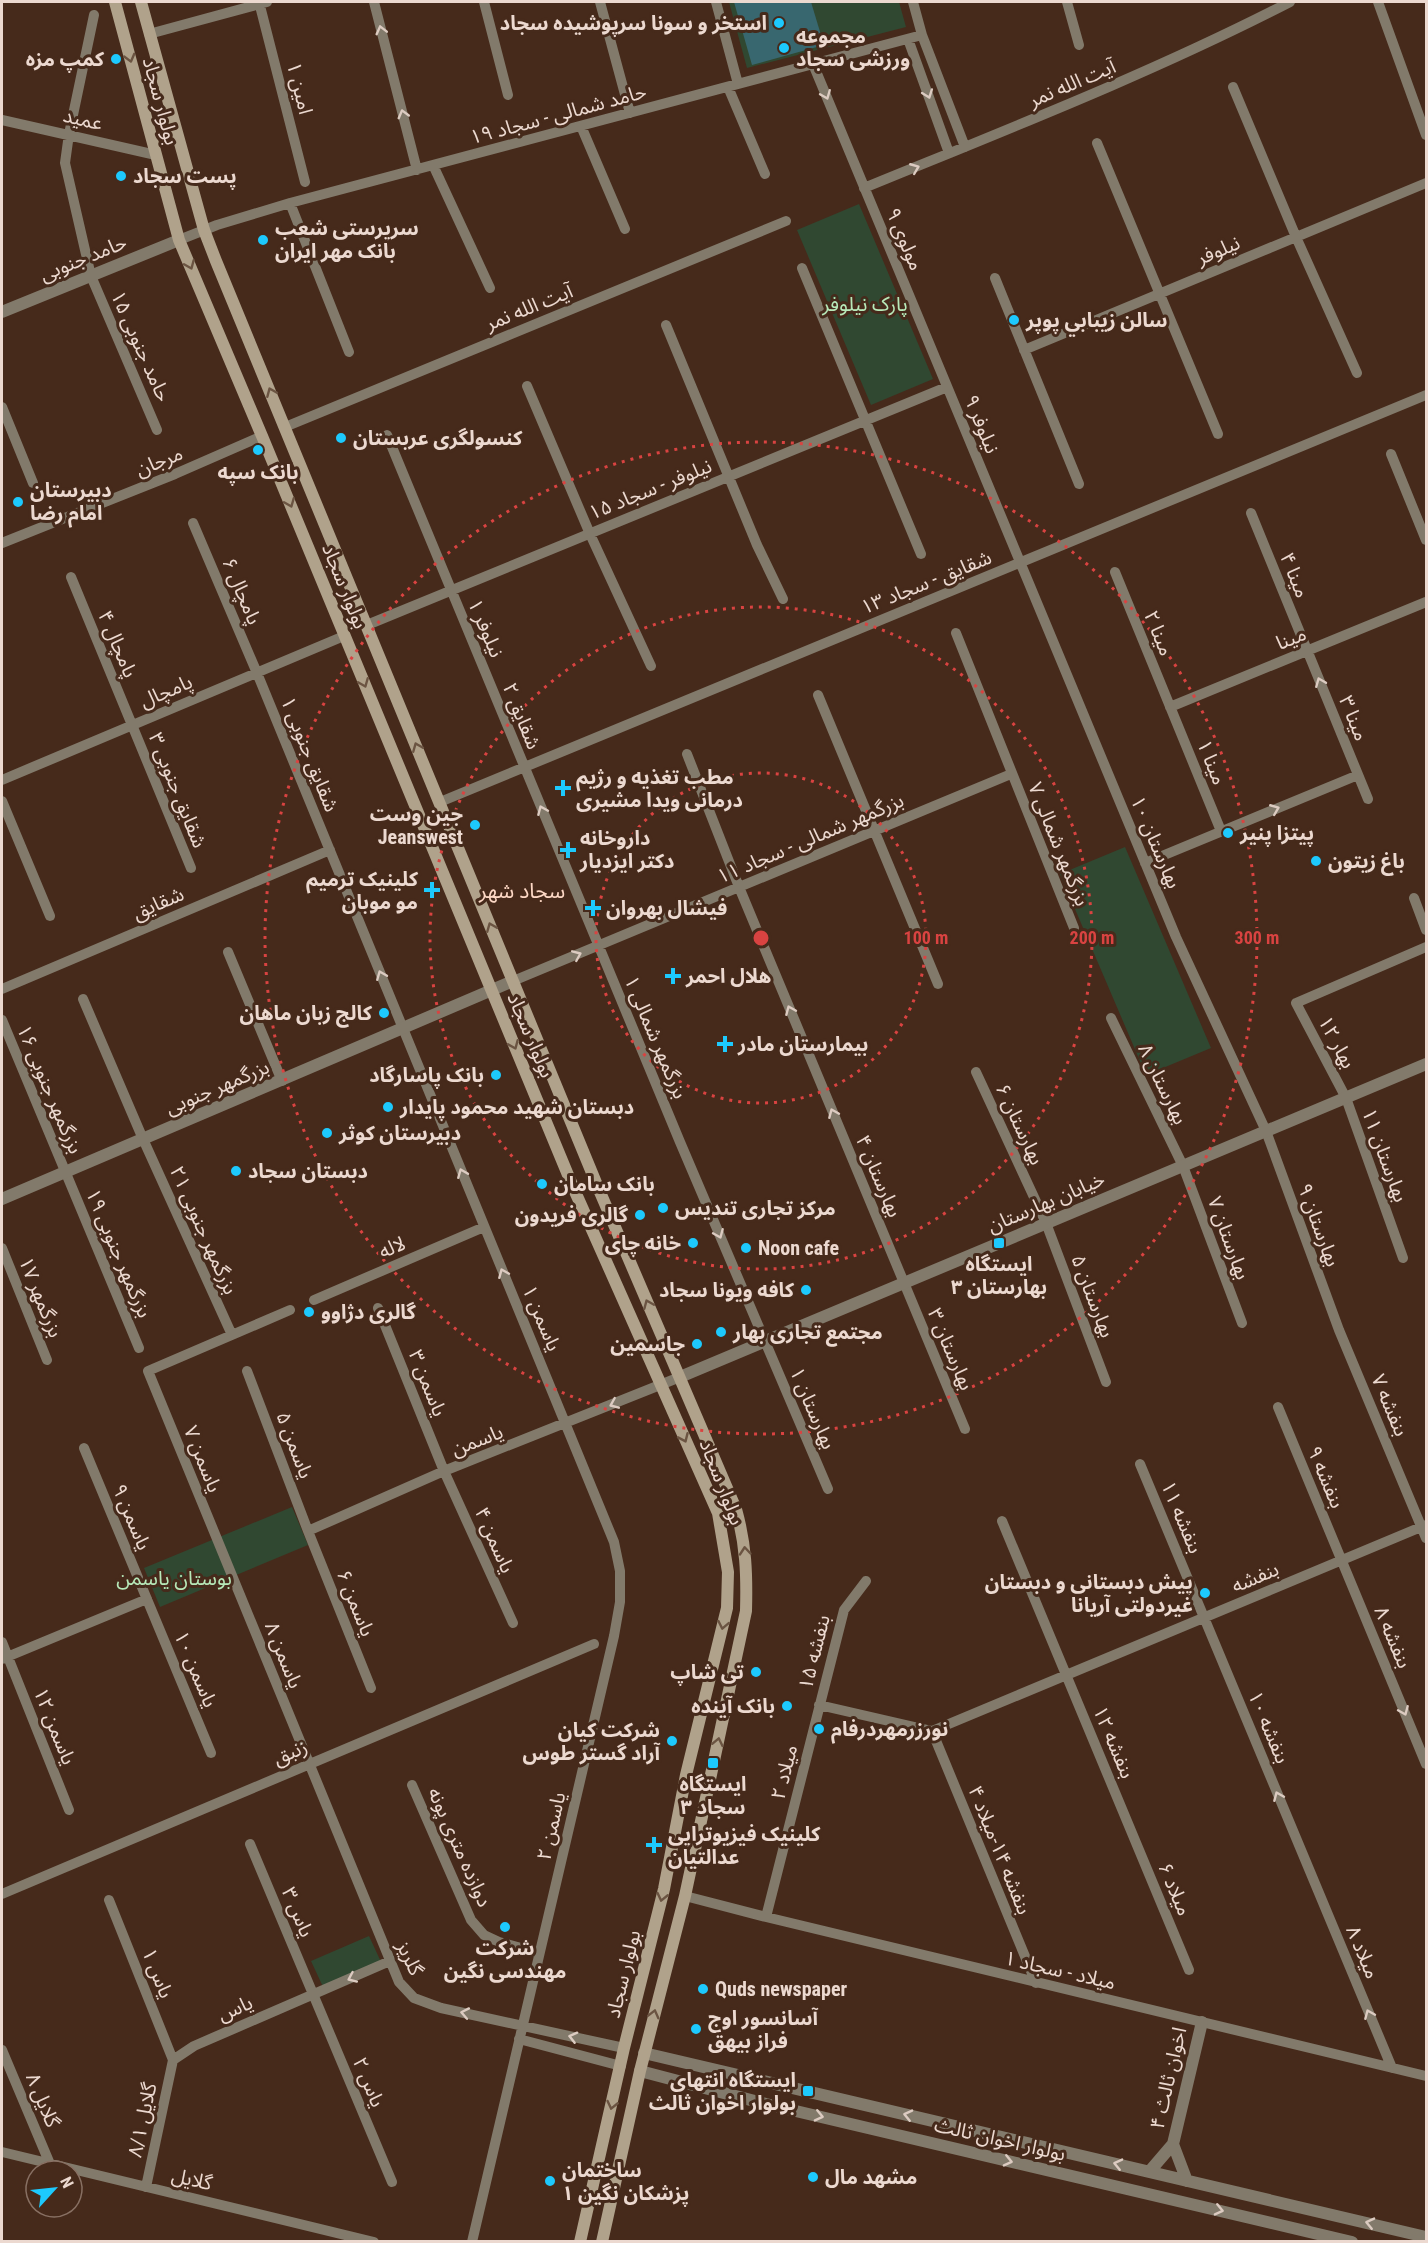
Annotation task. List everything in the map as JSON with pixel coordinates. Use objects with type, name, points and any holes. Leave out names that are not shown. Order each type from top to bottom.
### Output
[{"type":"main road","name":"بولوار سجاد","points":[[115,2],[179,240],[573,1187],[718,1513],[728,1572],[727,1608],[686,1775],[664,1889],[624,2048],[580,2241]]},
{"type":"main road","name":"بولوار سجاد","points":[[141,2],[204,231],[597,1185],[736,1509],[745,1540],[746,1611],[685,1896],[644,2053],[602,2241]]},
{"type":"main road","points":[[624,2048],[644,2053]]},
{"type":"main road","points":[[621,2066],[640,2071]]},
{"type":"street","points":[[149,34],[262,2]]},
{"type":"street","name":"امین ۱","points":[[262,2],[305,182]]},
{"type":"street","points":[[374,2],[417,170]]},
{"type":"street","points":[[484,2],[508,95]]},
{"type":"street","points":[[600,2],[630,113]]},
{"type":"street","points":[[716,2],[733,86],[765,174]]},
{"type":"street","points":[[913,2],[922,35],[965,147]]},
{"type":"street","points":[[1067,2],[1079,45]]},
{"type":"street","name":"آیت الله نمر","points":[[864,188],[1082,99],[1216,40],[1290,2]]},
{"type":"street","points":[[1378,2],[1426,135]]},
{"type":"street","name":"حامد جنوبی ۱۵","points":[[94,15],[65,163],[91,276],[157,430]]},
{"type":"street","name":"حامد شمالی - سجاد ۱۹","points":[[179,240],[290,204],[922,35]]},
{"type":"street","points":[[908,39],[949,153]]},
{"type":"street","name":"مولوی ۹","points":[[813,64],[947,387]]},
{"type":"street","points":[[1233,87],[1296,237],[1357,373]]},
{"type":"street","name":"عمید","points":[[2,120],[156,155]]},
{"type":"street","points":[[581,126],[625,230]]},
{"type":"street","points":[[1097,142],[1218,434]]},
{"type":"street","points":[[433,165],[490,288]]},
{"type":"street","name":"نیلوفر","points":[[1024,350],[1426,183]]},
{"type":"street","points":[[290,204],[349,352]]},
{"type":"street","name":"آیت الله نمر","points":[[285,427],[786,221]]},
{"type":"street","name":"حامد جنوبی","points":[[2,312],[179,240]]},
{"type":"street","points":[[802,268],[921,554]]},
{"type":"street","points":[[995,278],[1079,484]]},
{"type":"street","points":[[666,325],[757,545],[783,598]]},
{"type":"street","points":[[527,386],[590,534],[651,666]]},
{"type":"street","name":"نیلوفر - سجاد ۱۵","points":[[367,625],[947,387]]},
{"type":"street","name":"نیلوفر ۹","points":[[947,387],[1020,563]]},
{"type":"street","name":"شقایق - سجاد ۱۳","points":[[440,802],[1237,475],[1426,395]]},
{"type":"street","points":[[2,407],[33,483]]},
{"type":"street","name":"نیلوفر ۱","points":[[387,435],[488,679]]},
{"type":"street","name":"مرجان","points":[[2,543],[262,436]]},
{"type":"street","points":[[1391,454],[1426,540]]},
{"type":"street","name":"مینا ۴","points":[[1251,513],[1307,651]]},
{"type":"street","name":"پامچال ۶","points":[[193,523],[257,673]]},
{"type":"street","name":"بهارستان ۱۰","points":[[1020,563],[1176,937],[1266,1131]]},
{"type":"street","name":"مینا ۲","points":[[1114,572],[1170,707]]},
{"type":"street","name":"پامچال ۴","points":[[71,578],[132,725]]},
{"type":"street","name":"مینا","points":[[1170,707],[1426,602]]},
{"type":"street","name":"بزرگمهر شمالی ۷","points":[[956,633],[1074,928]]},
{"type":"street","name":"پامچال","points":[[2,780],[344,636]]},
{"type":"street","name":"مینا ۳","points":[[1307,651],[1368,799]]},
{"type":"street","name":"شقایق جنوبی ۱","points":[[257,673],[403,1030]]},
{"type":"street","name":"شقایق ۲","points":[[488,679],[559,852]]},
{"type":"street","points":[[818,694],[938,984]]},
{"type":"street","name":"مینا ۱","points":[[1170,707],[1221,831]]},
{"type":"street","name":"شقایق جنوبی ۳","points":[[132,725],[191,868]]},
{"type":"street","name":"بهارستان ۴","points":[[687,754],[739,887],[904,1283]]},
{"type":"street","name":"بزرگمهر شمالی - سجاد ۱۱","points":[[513,981],[1011,774]]},
{"type":"street","points":[[1145,862],[1358,775]]},
{"type":"street","points":[[2,801],[50,916]]},
{"type":"street","name":"شقایق","points":[[2,989],[330,850]]},
{"type":"street","name":"بزرگمهر شمالی ۱","points":[[559,852],[764,1341]]},
{"type":"street","points":[[1414,898],[1426,930]]},
{"type":"street","name":"بهار ۱۲","points":[[1346,1098],[1296,1003],[1426,947]]},
{"type":"street","points":[[228,952],[282,1081]]},
{"type":"street","name":"بزرگمهر جنوبی","points":[[2,1199],[403,1030],[513,981]]},
{"type":"street","name":"بزرگمهر جنوبی ۲۱","points":[[83,999],[143,1139],[232,1335]]},
{"type":"street","name":"بهارستان ۸","points":[[1111,1018],[1183,1166]]},
{"type":"street","name":"بزرگمهر جنوبی ۱۶","points":[[2,1020],[65,1171]]},
{"type":"street","name":"یاسمن ۱","points":[[403,1030],[567,1423]]},
{"type":"street","name":"خیابان بهارستان","points":[[680,1377],[1426,1064]]},
{"type":"street","name":"بهارستان ۶","points":[[976,1072],[1046,1223]]},
{"type":"street","name":"بهارستان ۱۱","points":[[1346,1098],[1403,1258]]},
{"type":"street","name":"بهارستان ۹","points":[[1266,1131],[1339,1330]]},
{"type":"street","name":"بهارستان ۷","points":[[1183,1166],[1242,1323]]},
{"type":"street","name":"بزرگمهر جنوبی ۱۹","points":[[65,1171],[139,1348]]},
{"type":"street","name":"بهارستان ۵","points":[[1046,1223],[1106,1382]]},
{"type":"street","name":"لاله","points":[[314,1300],[484,1227]]},
{"type":"street","name":"بزرگمهر ۱۷","points":[[2,1248],[47,1360]]},
{"type":"street","name":"بهارستان ۳","points":[[904,1283],[965,1429]]},
{"type":"street","name":"یاسمن ۳","points":[[378,1308],[444,1472]]},
{"type":"street","points":[[232,1335],[290,1310]]},
{"type":"street","name":"بنفشه ۷","points":[[1339,1330],[1424,1526],[1426,1538]]},
{"type":"street","name":"یاسمن ۷","points":[[226,1560],[148,1371],[232,1335]]},
{"type":"street","name":"بهارستان ۱","points":[[764,1341],[828,1489]]},
{"type":"street","name":"یاسمن ۵","points":[[248,1371],[308,1531]]},
{"type":"street","name":"یاسمن","points":[[308,1531],[444,1472],[680,1377]]},
{"type":"street","name":"بنفشه ۹","points":[[1278,1407],[1341,1560]]},
{"type":"street","name":"یاسمن ۲","points":[[472,2241],[614,1636],[620,1602],[620,1571],[614,1542],[567,1423]]},
{"type":"street","name":"یاسمن ۹","points":[[84,1448],[147,1599]]},
{"type":"street","name":"بنفشه ۱۱","points":[[1140,1464],[1204,1617]]},
{"type":"street","name":"یاسمن ۴","points":[[444,1472],[513,1623]]},
{"type":"street","name":"بنفشه ۱۲","points":[[1002,1521],[1128,1822]]},
{"type":"street","name":"بنفشه","points":[[932,1731],[1424,1526]]},
{"type":"street","name":"یاسمن ۶","points":[[308,1531],[371,1688]]},
{"type":"street","name":"یاسمن ۸","points":[[226,1560],[309,1763]]},
{"type":"street","name":"بنفشه ۸","points":[[1341,1560],[1426,1761]]},
{"type":"street","name":"بنفشه ۱۵","points":[[819,1705],[844,1610],[866,1581]]},
{"type":"street","points":[[4,1658],[147,1599]]},
{"type":"street","name":"یاسمن ۱۰","points":[[147,1599],[212,1753]]},
{"type":"street","name":"بنفشه ۱۰","points":[[1204,1617],[1301,1850]]},
{"type":"street","name":"یاسمن ۱۲","points":[[2,1642],[4,1658],[69,1810]]},
{"type":"street","name":"زنبق","points":[[2,1894],[594,1644]]},
{"type":"street","points":[[819,1705],[932,1731]]},
{"type":"street","name":"میلاد ۲","points":[[766,1917],[819,1705]]},
{"type":"street","name":"بنفشه ۱۴-میلاد ۴","points":[[932,1731],[1036,1983]]},
{"type":"street","name":"گلریز","points":[[309,1763],[399,1982],[414,1998],[441,2008],[624,2048]]},
{"type":"street","name":"دوازده متری پونه","points":[[412,1785],[471,1920],[484,1935],[499,1942],[539,1953]]},
{"type":"street","name":"میلاد ۶","points":[[1128,1822],[1189,1970]]},
{"type":"street","name":"یاس ۳","points":[[250,1844],[313,1994]]},
{"type":"street","name":"میلاد ۸","points":[[1301,1850],[1392,2068]]},
{"type":"street","name":"میلاد - سجاد ۱","points":[[685,1896],[1426,2076]]},
{"type":"street","name":"یاس ۱","points":[[109,1900],[173,2060]]},
{"type":"street","name":"یاس","points":[[173,2060],[194,2046],[390,1961]]},
{"type":"street","name":"یاس ۲","points":[[313,1994],[392,2182]]},
{"type":"street","name":"اخوان ثالث ۴","points":[[1149,2172],[1173,2144],[1202,2022]]},
{"type":"street","points":[[519,2039],[621,2066]]},
{"type":"street","name":"گلایل ۸","points":[[2,2050],[49,2159]]},
{"type":"street","points":[[644,2053],[1426,2237]]},
{"type":"street","name":"گلایل ۸/۱","points":[[146,2187],[173,2060]]},
{"type":"street","name":"بولوار اخوان ثالث","points":[[640,2071],[766,2104],[1352,2241]]},
{"type":"street","name":"اخوان ثالث ۴","points":[[1173,2144],[1186,2181]]},
{"type":"street","name":"گلایل","points":[[2,2152],[31,2159]]},
{"type":"street","name":"گلایل","points":[[84,2172],[374,2241]]},
{"type":"street","points":[[1198,2205],[1203,2185]]},
{"type":"green space","name":"مجموعه ورزشی سجاد","points":[[729,2],[899,2],[906,27],[747,68]]},
{"type":"green space","name":"پارک نیلوفر","points":[[859,204],[933,379],[871,405],[797,230]]},
{"type":"green space","points":[[1125,847],[1211,1048],[1146,1075],[1060,874]]},
{"type":"green space","name":"بوستان یاسمن","points":[[292,1507],[308,1545],[160,1607],[144,1568]]},
{"type":"green space","points":[[369,1936],[382,1964],[324,1989],[311,1961]]},
{"type":"water","name":"استخر و سونا سرپوشیده سجاد","points":[[734,2],[811,2],[824,45],[752,65]]},
{"type":"place","name":"استخر و سونا سرپوشیده سجاد","points":[[779,23]]},
{"type":"place","name":"مجموعه ورزشی سجاد","points":[[784,48]]},
{"type":"place","name":"کمپ مزه","points":[[116,59]]},
{"type":"place","name":"پست سجاد","points":[[121,176]]},
{"type":"place","name":"سرپرستی شعب بانک مهر ایران","points":[[263,240]]},
{"type":"place","name":"سالن زيبابي پوپر","points":[[1014,320]]},
{"type":"place","name":"کنسولگری عربستان","points":[[341,438]]},
{"type":"place","name":"بانک سپه","points":[[258,450]]},
{"type":"place","name":"دبیرستان امام رضا","points":[[18,502]]},
{"type":"place","name":"مطب تغذیه و رژیم درمانی ویدا مشیری","points":[[563,788]]},
{"type":"place","name":"جین وست Jeanswest","points":[[475,825]]},
{"type":"place","name":"پیتزا پنیر","points":[[1228,833]]},
{"type":"place","name":"داروخانه دکتر ایزدیار","points":[[568,850]]},
{"type":"place","name":"باغ زیتون","points":[[1316,861]]},
{"type":"place","name":"کلینیک ترمیم مو موبان","points":[[432,890]]},
{"type":"place","name":"فیشال بهروان","points":[[593,908]]},
{"type":"place","name":"هلال احمر","points":[[673,976]]},
{"type":"place","name":"کالج زبان ماهان","points":[[384,1013]]},
{"type":"place","name":"بیمارستان مادر","points":[[725,1044]]},
{"type":"place","name":"بانک پاسارگاد","points":[[496,1075]]},
{"type":"place","name":"دبستان شهید محمود پایدار","points":[[388,1107]]},
{"type":"place","name":"دبیرستان کوثر","points":[[327,1133]]},
{"type":"place","name":"دبستان سجاد","points":[[236,1171]]},
{"type":"place","name":"بانک سامان","points":[[542,1184]]},
{"type":"place","name":"مرکز تجاری تندیس","points":[[663,1208]]},
{"type":"place","name":"گالری فریدون","points":[[640,1215]]},
{"type":"place","name":"خانه چای","points":[[693,1243]]},
{"type":"place","name":"ایستگاه بهارستان ۳","points":[[999,1243]]},
{"type":"place","name":"Noon cafe","points":[[746,1248]]},
{"type":"place","name":"کافه ویونا سجاد","points":[[806,1290]]},
{"type":"place","name":"گالری دژاوو","points":[[309,1312]]},
{"type":"place","name":"مجتمع تجاری بهار","points":[[721,1332]]},
{"type":"place","name":"جاسمین","points":[[697,1344]]},
{"type":"place","name":"پیش دبستانی و دبستان غیردولتی آریانا","points":[[1205,1593]]},
{"type":"place","name":"تی شاپ","points":[[756,1672]]},
{"type":"place","name":"بانک آینده","points":[[787,1706]]},
{"type":"place","name":"نورزرمهردرفام","points":[[819,1729]]},
{"type":"place","name":"شرکت کیان آراد گستر طوس","points":[[672,1741]]},
{"type":"place","name":"ایستگاه سجاد ۳","points":[[713,1763]]},
{"type":"place","name":"کلینیک فیزیوتراپی عدالتیان","points":[[654,1845]]},
{"type":"place","name":"شرکت مهندسی نگین","points":[[505,1927]]},
{"type":"place","name":"Quds newspaper","points":[[703,1989]]},
{"type":"place","name":"آسانسور اوج فراز بیهق","points":[[696,2029]]},
{"type":"place","name":"ایستگاه انتهای بولوار اخوان ثالث","points":[[808,2091]]},
{"type":"place","name":"مشهد مال","points":[[813,2177]]},
{"type":"place","name":"ساختمان پزشکان نگین ۱","points":[[550,2181]]},
{"type":"district","name":"سجاد شهر","points":[[522,891]]}]
